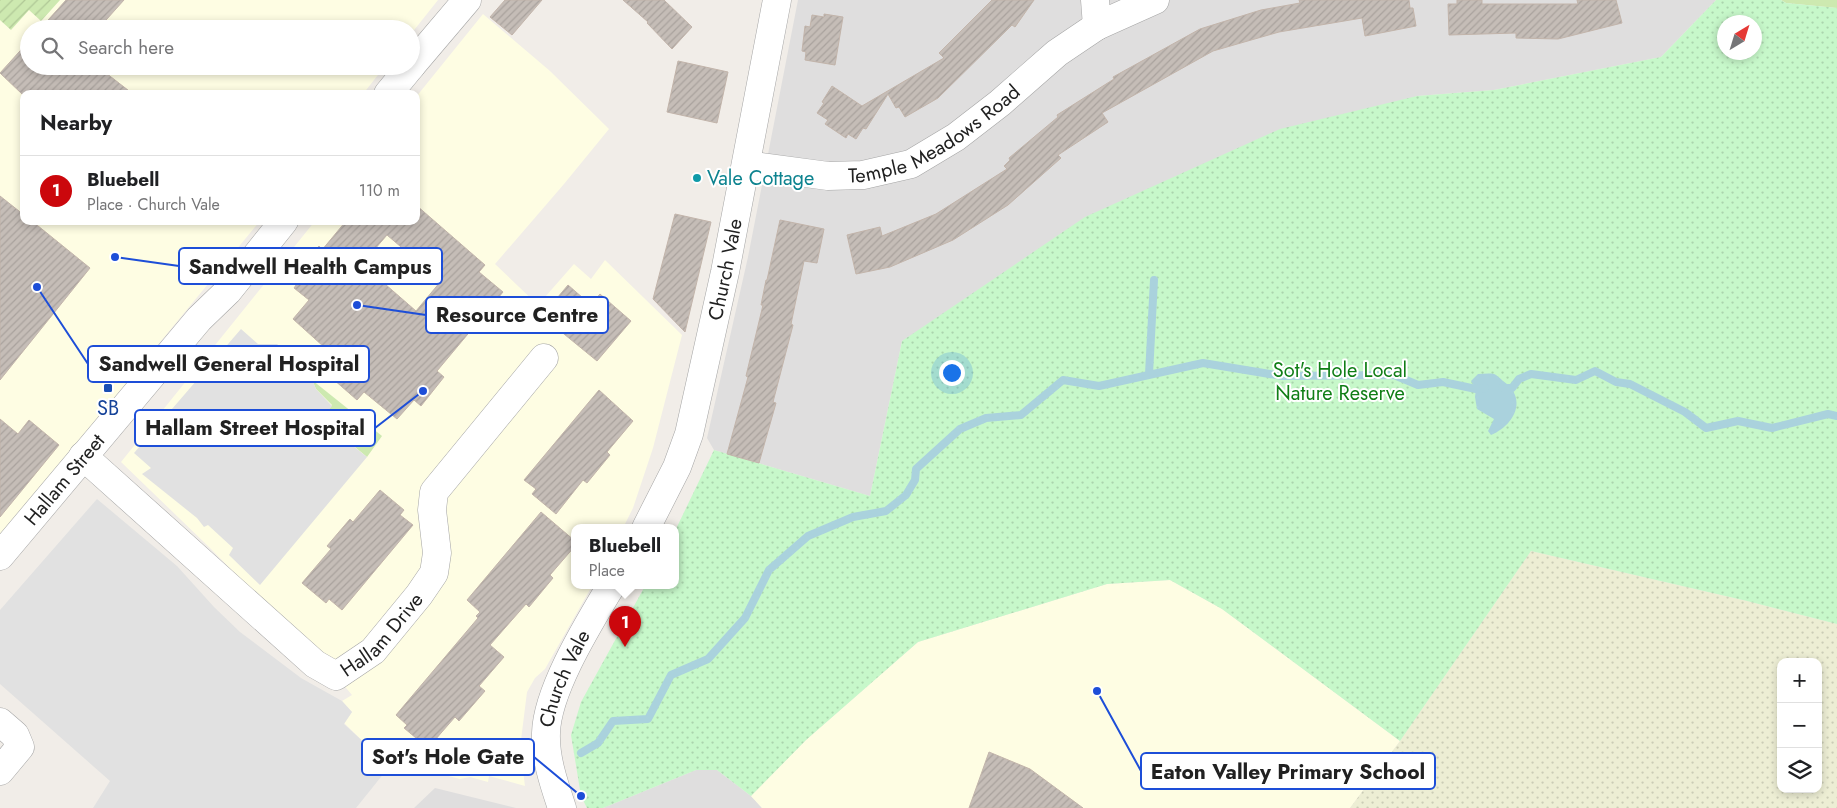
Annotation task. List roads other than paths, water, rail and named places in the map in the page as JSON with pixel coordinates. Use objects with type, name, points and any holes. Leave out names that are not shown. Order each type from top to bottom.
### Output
[{"type":"street","points":[[420,55],[467,0]]},
{"type":"street","name":"Church Vale","points":[[648,524],[677,467],[688,434],[726,272],[777,0]]},
{"type":"street","name":"Temple Meadows Road","points":[[746,165],[828,176],[863,175],[911,164],[956,137],[1000,103],[1057,53],[1096,13],[1155,0]]},
{"type":"street","points":[[391,90],[404,75]]},
{"type":"street","name":"Hallam Street","points":[[0,556],[199,318],[228,291],[281,225]]},
{"type":"street","name":"Hallam Drive","points":[[83,456],[309,659],[336,676],[373,651],[420,595],[434,573],[437,553],[432,510],[434,492],[544,358]]},
{"type":"street","name":"Church Vale","points":[[562,808],[548,759],[546,732],[550,711],[558,687],[581,637],[609,589]]},
{"type":"street","points":[[0,722],[15,735],[20,747],[0,772]]},
{"type":"water","points":[[1478,374],[1490,374],[1499,377],[1511,388],[1517,403],[1512,418],[1507,425],[1491,435],[1488,431],[1494,419],[1477,409],[1476,389],[1471,381]]},
{"type":"waterway","points":[[1149,374],[1154,280]]},
{"type":"waterway","points":[[581,753],[598,743],[613,721],[648,719],[671,675],[708,659],[745,618],[769,570],[808,536],[853,517],[886,511],[906,495],[915,480],[916,469],[960,429],[986,418],[1021,415],[1063,380],[1099,386],[1203,363],[1282,376],[1394,375],[1418,385],[1443,382],[1476,389],[1485,388]]},
{"type":"waterway","points":[[1502,388],[1512,388],[1519,379],[1531,374],[1576,380],[1595,371],[1616,382],[1630,384],[1685,412],[1706,428],[1738,421],[1772,428],[1828,414],[1837,416]]},
{"type":"place","name":"Vale Cottage","points":[[697,178]]},
{"type":"place","name":"Sandwell Health Campus","points":[[115,257]]},
{"type":"place","name":"Sandwell General Hospital","points":[[37,287]]},
{"type":"place","name":"Resource Centre","points":[[357,305]]},
{"type":"place","name":"SB","points":[[108,388]]},
{"type":"place","name":"Hallam Street Hospital","points":[[423,391]]},
{"type":"place","name":"Bluebell","points":[[625,647]]},
{"type":"place","name":"Eaton Valley Primary School","points":[[1097,691]]},
{"type":"place","name":"Sot's Hole Gate","points":[[581,796]]},
{"type":"park label","name":"Sot's Hole Local Nature Reserve","points":[[1340,382]]}]
